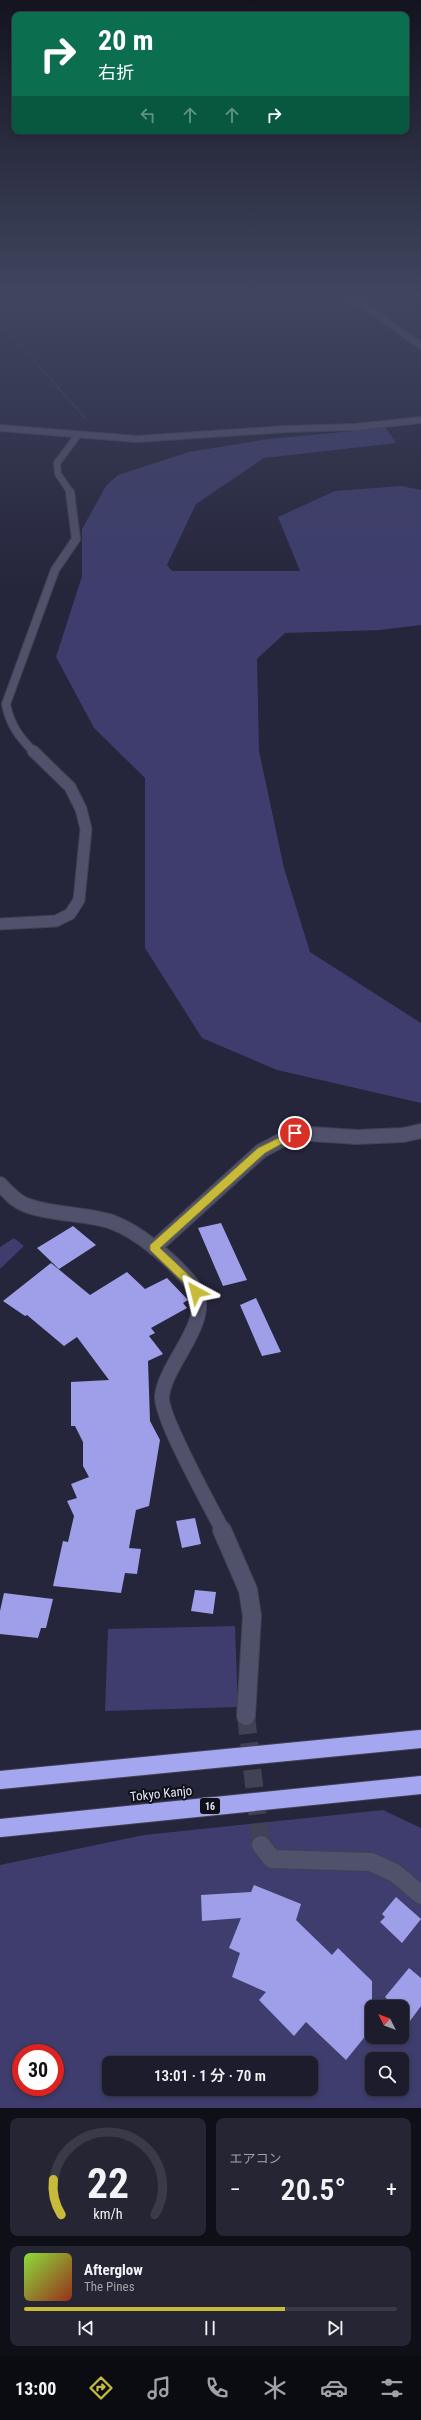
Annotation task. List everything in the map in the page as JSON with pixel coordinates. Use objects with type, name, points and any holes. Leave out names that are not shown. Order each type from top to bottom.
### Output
[{"type":"highway","points":[[0,1780],[421,1739]]},
{"type":"highway","name":"Tokyo Kanjo","points":[[0,1828],[421,1785]]},
{"type":"street","points":[[0,428],[102,437],[166,439],[286,429],[356,427],[421,420]]},
{"type":"street","points":[[0,924],[56,921],[70,914],[79,900],[86,829],[81,809],[70,787],[20,738],[9,720],[6,704],[55,570],[76,539],[72,495],[58,474],[57,463],[78,435]]},
{"type":"street","points":[[154,1248],[262,1151],[295,1133],[357,1137],[403,1136],[421,1131]]},
{"type":"street","points":[[0,1184],[13,1197],[26,1205],[111,1222],[135,1233],[154,1248],[191,1283],[200,1300],[199,1314],[170,1373],[162,1397],[172,1430],[233,1551],[248,1590],[252,1616],[246,1716]]},
{"type":"street","points":[[261,1845],[272,1858],[371,1862],[395,1873],[421,1895]]},
{"type":"path","points":[[63,393],[102,437]]},
{"type":"shaded area","points":[[386,428],[396,443],[264,458],[196,504],[167,565],[172,571],[300,571],[278,517],[335,491],[401,486],[421,490],[421,625],[380,630],[285,633],[257,659],[259,751],[284,868],[310,952],[421,1023],[421,1103],[277,1070],[202,1038],[145,948],[145,778],[94,728],[56,657],[82,576],[82,529],[106,486],[118,475],[189,452],[268,439]]},
{"type":"shaded area","points":[[14,1238],[24,1246],[0,1269],[0,1247]]},
{"type":"shaded area","points":[[235,1626],[238,1707],[105,1711],[108,1629]]},
{"type":"shaded area","points":[[383,1810],[421,1828],[421,2108],[0,2108],[0,1865],[144,1835]]},
{"type":"building","points":[[221,1223],[247,1280],[223,1286],[198,1228]]},
{"type":"building","points":[[73,1226],[96,1245],[59,1269],[37,1248]]},
{"type":"building","points":[[51,1263],[90,1295],[127,1272],[145,1289],[167,1278],[188,1300],[183,1303],[187,1308],[151,1328],[155,1333],[149,1336],[163,1354],[148,1361],[150,1421],[160,1440],[149,1506],[136,1510],[129,1548],[141,1549],[137,1574],[125,1573],[121,1593],[53,1586],[63,1541],[68,1542],[74,1516],[67,1501],[77,1498],[71,1484],[89,1477],[83,1466],[83,1442],[75,1426],[71,1426],[71,1382],[109,1380],[77,1337],[64,1346],[27,1315],[25,1316],[3,1301]]},
{"type":"building","points":[[256,1298],[281,1352],[262,1356],[240,1305]]},
{"type":"building","points":[[195,1518],[201,1544],[182,1548],[176,1521]]},
{"type":"building","points":[[195,1590],[216,1592],[213,1614],[191,1611]]},
{"type":"building","points":[[4,1593],[53,1599],[46,1628],[41,1628],[38,1638],[0,1634],[0,1611]]},
{"type":"building","points":[[254,1885],[301,1904],[296,1920],[332,1955],[338,1948],[372,1981],[372,2000],[365,2000],[365,2037],[346,2060],[306,2022],[294,2036],[259,2000],[266,1992],[232,1977],[240,1953],[229,1948],[241,1918],[202,1921],[201,1895],[251,1892]]},
{"type":"building","points":[[396,1897],[421,1919],[402,1943],[380,1922],[385,1917],[382,1914]]},
{"type":"building","points":[[409,1968],[421,1978],[421,2006],[410,2021],[409,2000],[388,2000],[385,1997]]},
{"type":"tunnel","points":[[246,1716],[261,1845]]},
{"type":"route","points":[[196,1292],[191,1283],[154,1248],[186,1221],[262,1151],[295,1133]]}]
